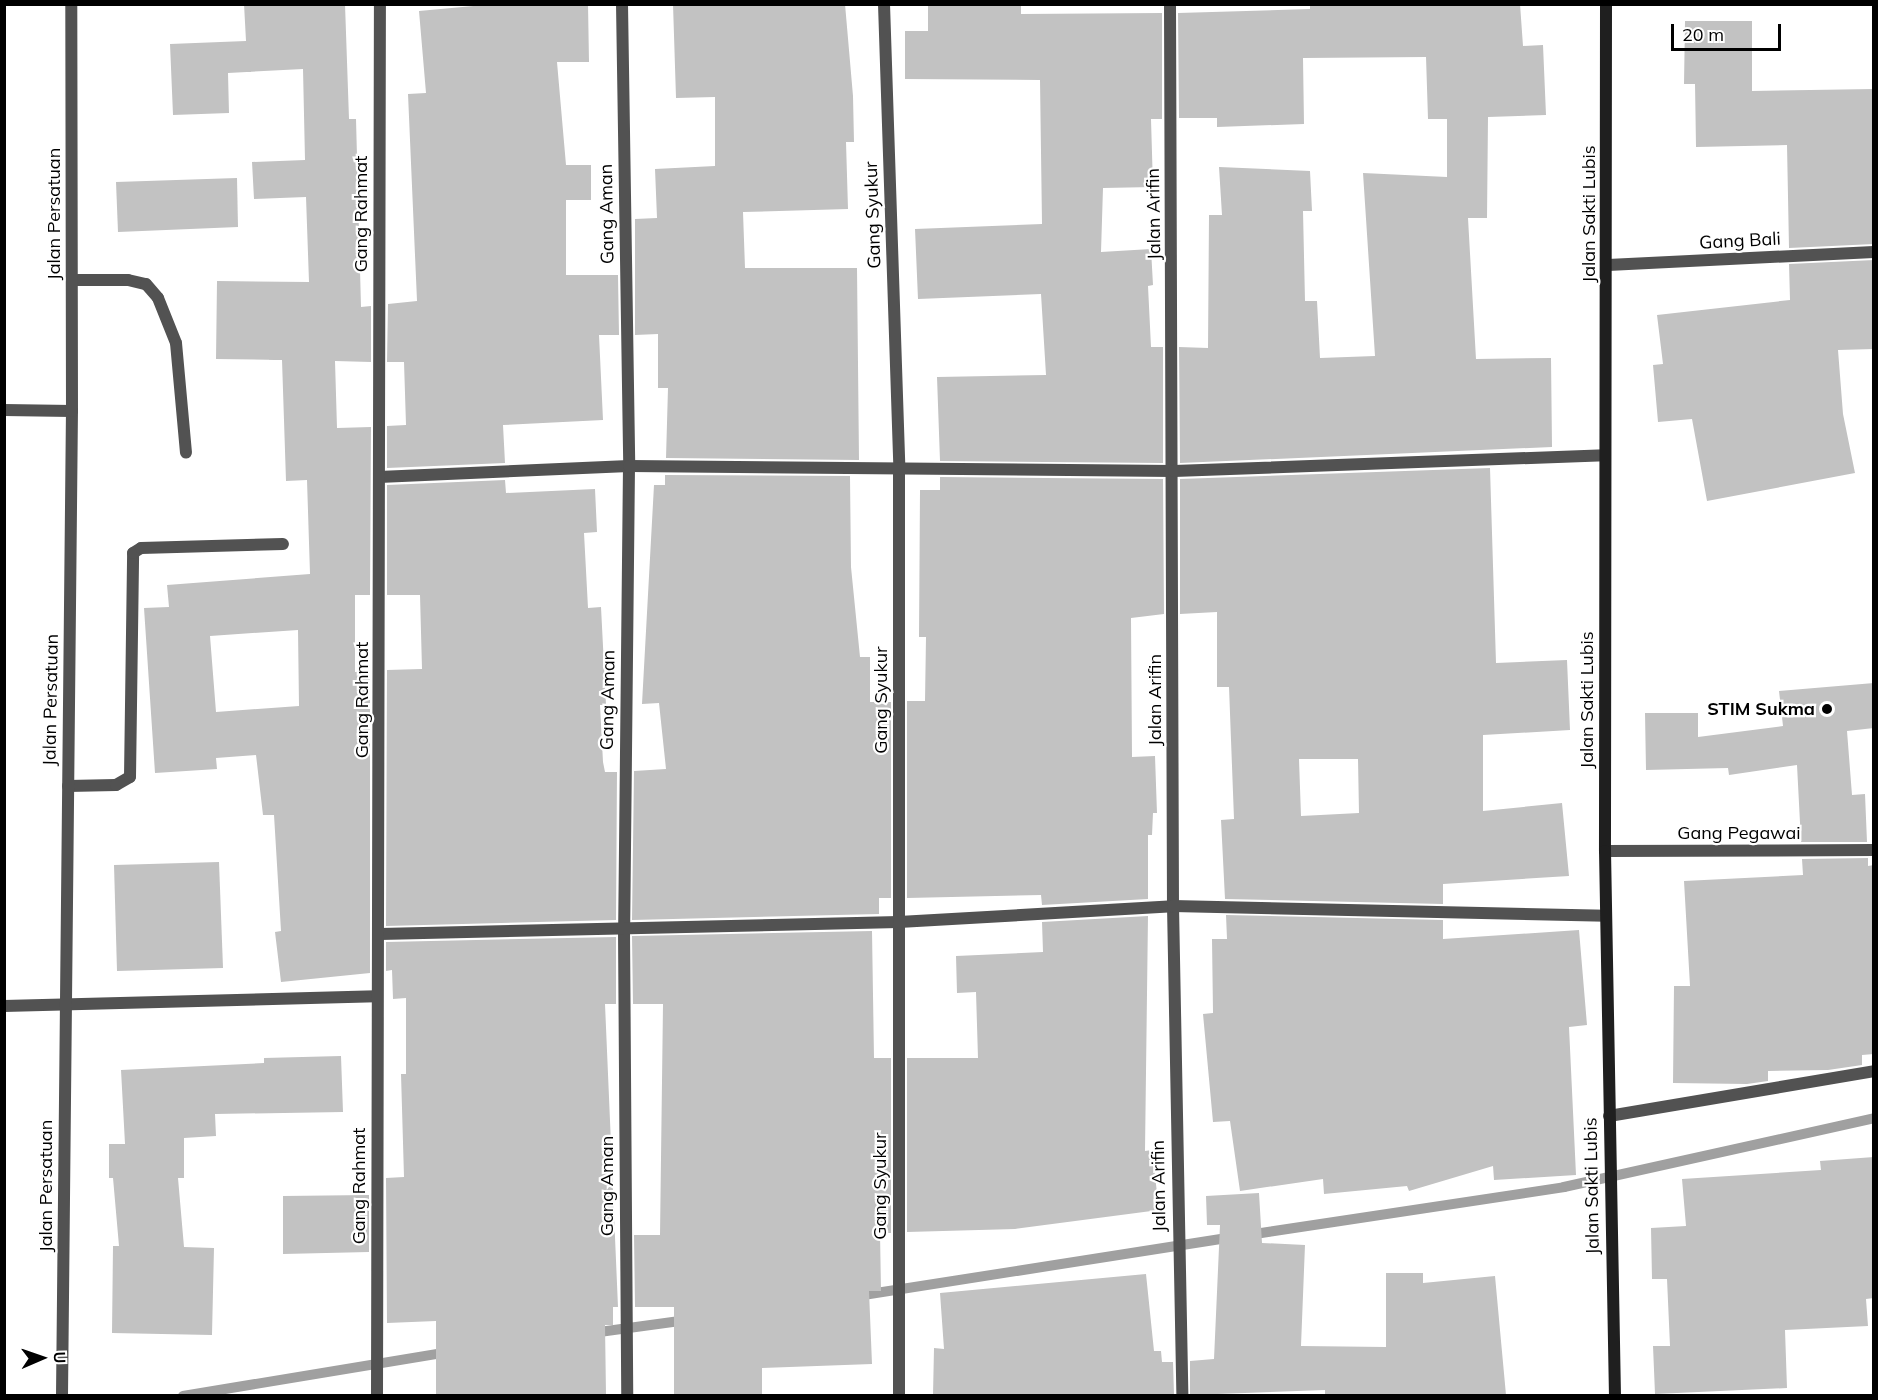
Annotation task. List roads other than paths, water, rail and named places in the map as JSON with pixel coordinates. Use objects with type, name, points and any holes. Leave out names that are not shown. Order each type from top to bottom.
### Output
[{"type":"street","name":"Jalan Persatuan","points":[[62,1395],[72,411],[71,4]]},
{"type":"street","name":"Gang Rahmat","points":[[377,1393],[376,996],[380,934],[380,4]]},
{"type":"street","name":"Gang Aman","points":[[622,4],[629,466],[624,930],[627,1395]]},
{"type":"street","name":"Gang Syukur","points":[[884,4],[899,468],[899,1395]]},
{"type":"street","name":"Jalan Arifin","points":[[1170,4],[1174,471],[1173,906],[1182,1395]]},
{"type":"street","name":"Jalan Sakti Lubis","points":[[1606,4],[1608,265],[1605,455],[1605,851],[1610,1132],[1609,1209],[1615,1395]]},
{"type":"street","name":"Gang Bali","points":[[1608,265],[1874,252]]},
{"type":"street","points":[[72,280],[128,280],[146,284],[158,298],[176,343],[186,453]]},
{"type":"street","points":[[4,410],[72,411]]},
{"type":"street","points":[[379,477],[629,466],[1174,471],[1605,455]]},
{"type":"street","points":[[68,786],[116,785],[130,777],[133,553],[141,548],[283,544]]},
{"type":"street","name":"Gang Pegawai","points":[[1605,851],[1874,850]]},
{"type":"street","points":[[380,934],[899,922],[1173,906],[1606,916]]},
{"type":"street","points":[[4,1006],[376,996]]},
{"type":"street","points":[[1609,1116],[1874,1071]]},
{"type":"waterway","points":[[1248,1235],[1564,1187],[1874,1118]]},
{"type":"waterway","points":[[857,1296],[1233,1237]]},
{"type":"waterway","points":[[592,1333],[687,1320]]},
{"type":"waterway","points":[[183,1396],[449,1352]]},
{"type":"place","name":"STIM Sukma","points":[[1827,709]]}]
